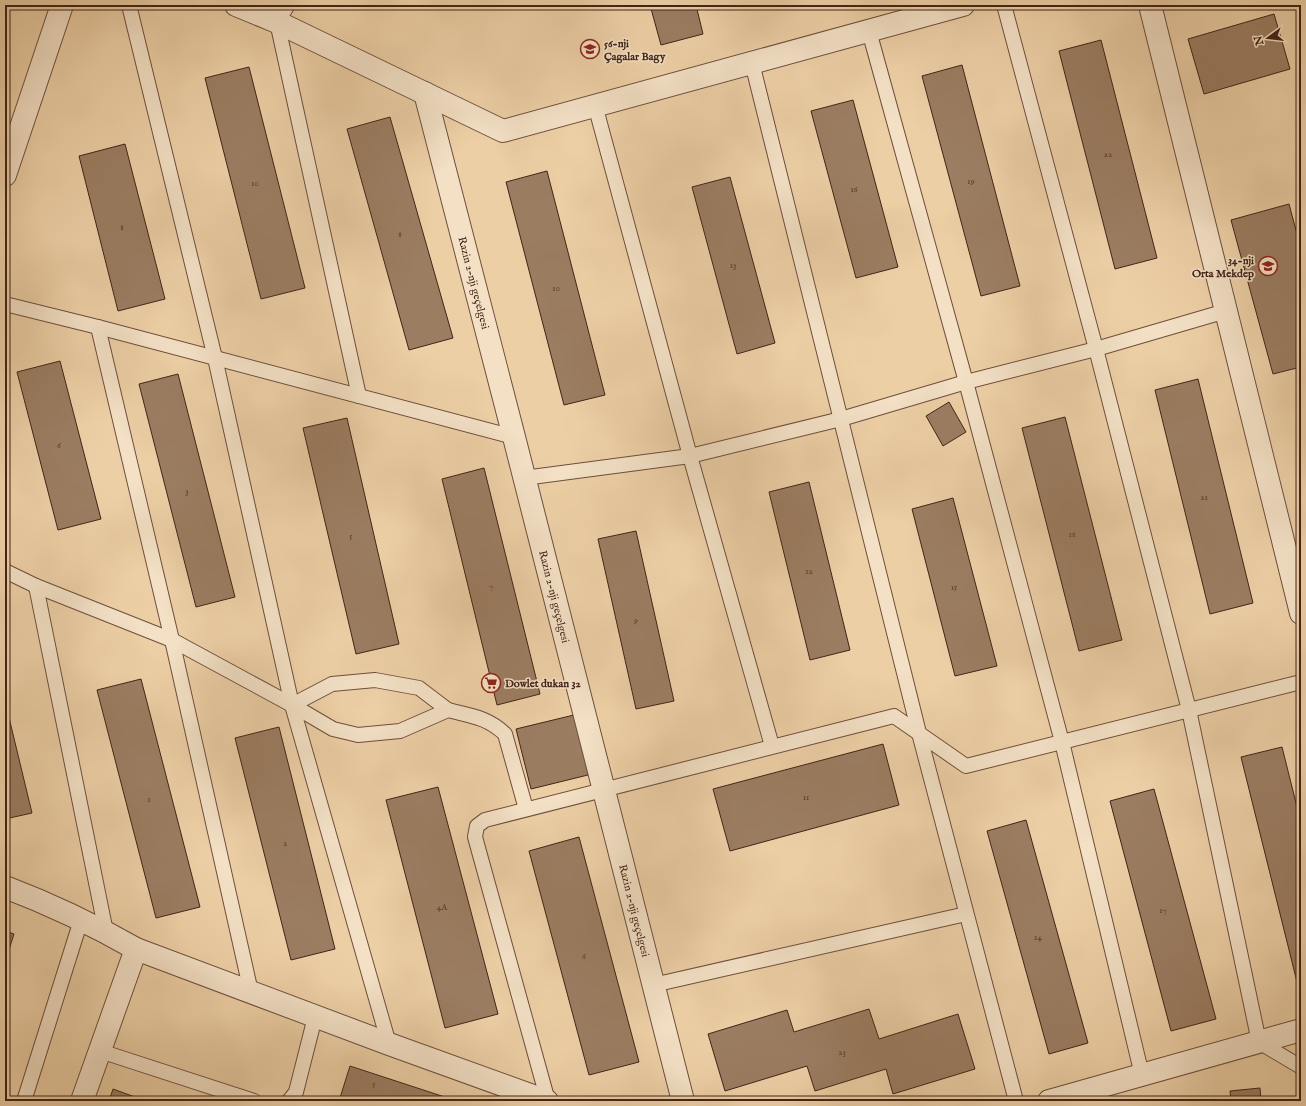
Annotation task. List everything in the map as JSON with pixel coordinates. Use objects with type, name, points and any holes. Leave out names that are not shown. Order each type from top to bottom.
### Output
[{"type":"street","points":[[5,175],[62,5]]},
{"type":"street","points":[[236,5],[283,14],[425,93],[503,131],[963,5]]},
{"type":"street","points":[[1150,5],[1301,613]]},
{"type":"street","name":"Razin 2-nji geçelgesi","points":[[425,93],[683,1101]]},
{"type":"street","points":[[5,887],[38,900],[81,920],[136,949],[315,1017],[548,1101]]},
{"type":"street","points":[[82,1101],[136,949]]},
{"type":"street","points":[[1049,1101],[1301,1030]]},
{"type":"lane","points":[[129,5],[215,358],[292,705],[389,1044]]},
{"type":"lane","points":[[1004,5],[1096,349],[1189,710],[1259,1042],[1301,1067]]},
{"type":"lane","points":[[283,14],[359,396]]},
{"type":"lane","points":[[870,31],[1062,742],[1142,1075]]},
{"type":"lane","points":[[752,63],[919,733],[1016,1101]]},
{"type":"lane","points":[[595,106],[690,456],[772,746]]},
{"type":"lane","points":[[5,304],[98,327],[514,437]]},
{"type":"lane","points":[[524,478],[690,456],[841,419],[966,382],[1096,349],[1226,311]]},
{"type":"lane","points":[[98,327],[172,640],[251,992]]},
{"type":"lane","points":[[5,571],[36,586],[172,640],[333,729],[358,735],[400,731],[448,710]]},
{"type":"lane","points":[[36,586],[106,932]]},
{"type":"lane","points":[[292,705],[332,684],[375,680],[419,688],[448,710],[481,718],[496,725],[504,734],[526,809]]},
{"type":"lane","points":[[548,1101],[475,837],[476,826],[485,820],[894,716],[966,766],[1301,682]]},
{"type":"lane","points":[[654,985],[966,914]]},
{"type":"lane","points":[[24,1101],[81,920]]},
{"type":"lane","points":[[289,1101],[296,1092],[315,1017]]},
{"type":"lane","points":[[100,1051],[254,1101]]},
{"type":"building","points":[[650,5],[696,5],[703,34],[661,45]]},
{"type":"building","points":[[1274,14],[1290,69],[1204,94],[1188,39]]},
{"type":"building","points":[[1101,40],[1157,258],[1115,269],[1059,51]]},
{"type":"building","points":[[962,65],[1020,286],[981,296],[922,76]]},
{"type":"building","points":[[249,67],[305,288],[261,299],[205,78]]},
{"type":"building","points":[[853,100],[898,267],[856,278],[811,111]]},
{"type":"building","points":[[390,117],[453,338],[409,350],[347,129]]},
{"type":"building","points":[[125,144],[165,299],[118,311],[79,156]]},
{"type":"building","points":[[547,171],[605,395],[564,405],[506,182]]},
{"type":"building","points":[[730,177],[775,343],[737,354],[692,187]]},
{"type":"building","points":[[1289,204],[1301,249],[1301,367],[1273,374],[1231,220]]},
{"type":"building","points":[[60,361],[101,519],[58,530],[17,372]]},
{"type":"building","points":[[178,374],[235,597],[196,607],[139,384]]},
{"type":"building","points":[[1198,379],[1253,603],[1210,614],[1155,390]]},
{"type":"building","points":[[949,402],[966,432],[943,446],[926,416]]},
{"type":"building","points":[[1065,417],[1122,640],[1079,651],[1022,428]]},
{"type":"building","points":[[347,418],[399,644],[356,654],[303,428]]},
{"type":"building","points":[[484,468],[540,694],[497,705],[442,479]]},
{"type":"building","points":[[809,482],[850,650],[810,660],[769,492]]},
{"type":"building","points":[[953,498],[997,666],[955,676],[912,509]]},
{"type":"building","points":[[636,531],[674,701],[636,709],[598,539]]},
{"type":"building","points":[[141,679],[200,907],[156,918],[97,690]]},
{"type":"building","points":[[5,701],[32,813],[5,819]]},
{"type":"building","points":[[578,714],[592,774],[531,789],[516,729]]},
{"type":"building","points":[[279,727],[335,949],[291,960],[235,738]]},
{"type":"building","points":[[883,744],[899,805],[730,851],[713,789]]},
{"type":"building","points":[[1282,747],[1301,823],[1301,986],[1298,986],[1241,757]]},
{"type":"building","points":[[438,787],[498,1014],[445,1028],[386,800]]},
{"type":"building","points":[[1154,789],[1216,1019],[1171,1031],[1110,801]]},
{"type":"building","points":[[1026,820],[1088,1043],[1049,1054],[987,831]]},
{"type":"building","points":[[579,837],[639,1062],[589,1075],[529,851]]},
{"type":"building","points":[[5,931],[14,934],[5,962]]},
{"type":"building","points":[[869,1009],[879,1039],[958,1014],[975,1069],[893,1094],[886,1069],[815,1091],[807,1066],[725,1091],[708,1034],[787,1010],[794,1032]]},
{"type":"building","points":[[350,1066],[457,1101],[339,1101]]},
{"type":"building","points":[[1260,1088],[1261,1101],[1231,1101],[1230,1091]]},
{"type":"building","points":[[113,1089],[146,1101],[109,1101]]},
{"type":"place","name":"56-nji Çagalar Bagy","points":[[590,49]]},
{"type":"place","name":"34-nji Orta Mekdep","points":[[1268,266]]},
{"type":"place","name":"Dowlet dukan 32","points":[[491,683]]}]
